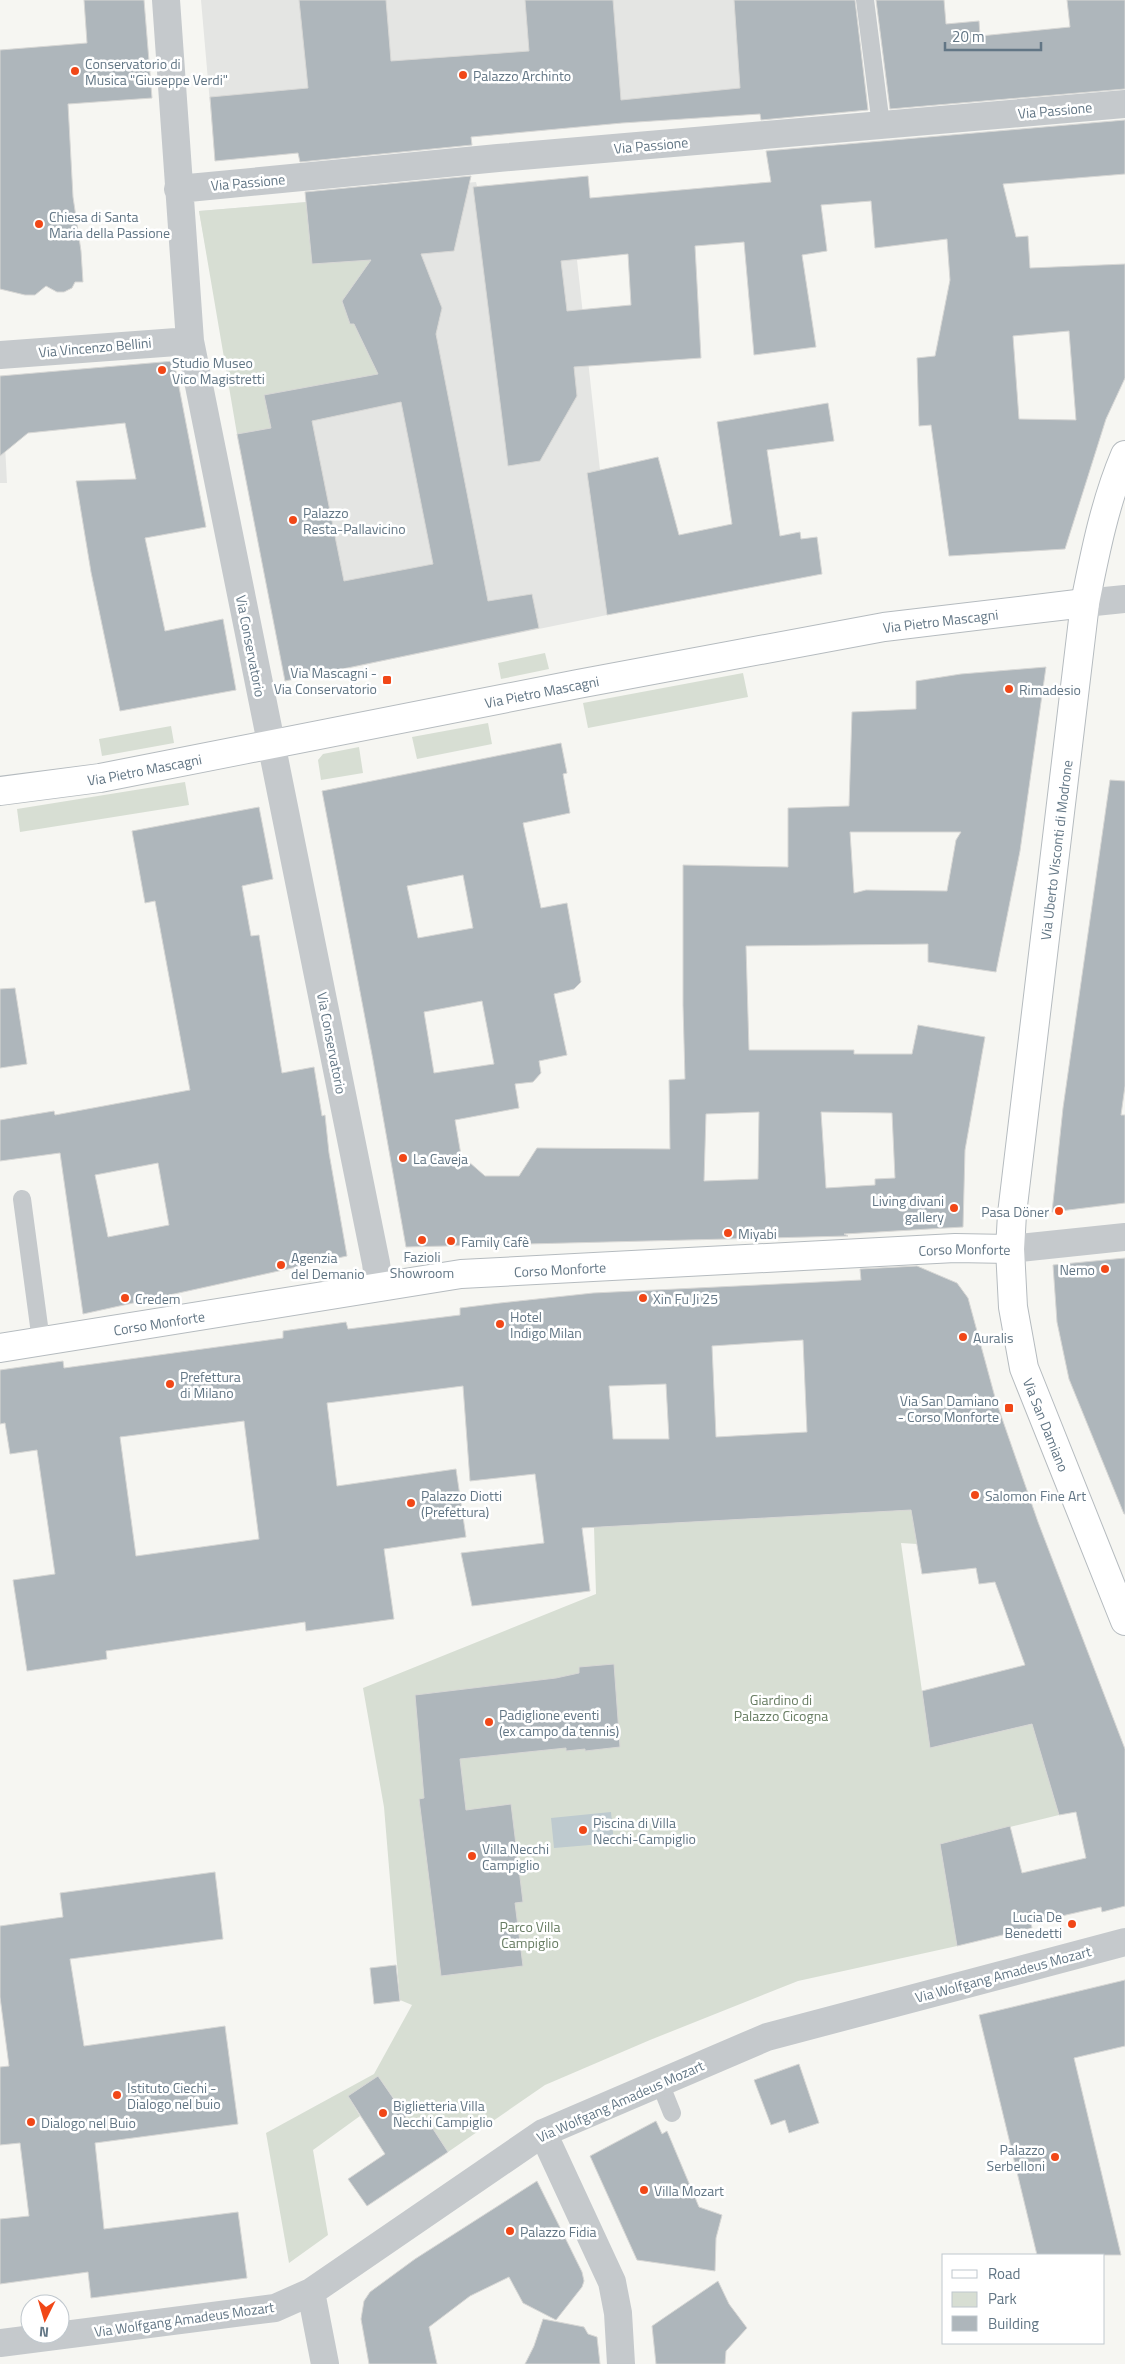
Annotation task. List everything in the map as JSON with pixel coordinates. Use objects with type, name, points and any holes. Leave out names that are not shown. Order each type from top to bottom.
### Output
[{"type":"street","name":"Via Conservatorio","points":[[166,0],[190,341],[376,1263],[379,1287]]},
{"type":"street","name":"Via Passione","points":[[178,189],[1125,104]]},
{"type":"street","name":"Via Vincenzo Bellini","points":[[0,356],[190,341]]},
{"type":"street","name":"Via Uberto Visconti di Modrone","points":[[1010,1249],[1012,1214],[1107,600],[1095,554],[1116,478],[1125,455]]},
{"type":"street","name":"Via Pietro Mascagni","points":[[0,791],[100,778],[884,627],[1107,600]]},
{"type":"street","name":"Corso Monforte","points":[[0,1348],[471,1274],[955,1248],[1010,1249],[1125,1237]]},
{"type":"street","name":"Via San Damiano","points":[[1010,1249],[1013,1307],[1024,1368],[1125,1621]]},
{"type":"street","name":"Via Wolfgang Amadeus Mozart","points":[[0,2343],[275,2308],[311,2292],[543,2133],[767,2037],[1125,1942]]},
{"type":"street","points":[[543,2133],[612,2282],[618,2313],[621,2364]]},
{"type":"street","points":[[311,2292],[324,2364]]},
{"type":"lane","points":[[865,0],[881,125]]},
{"type":"lane","points":[[22,1199],[41,1341]]},
{"type":"lane","points":[[660,2083],[672,2113]]},
{"type":"shaded area","points":[[201,0],[734,0],[745,115],[622,123],[215,161]]},
{"type":"shaded area","points":[[568,178],[600,470],[587,473],[607,615],[285,681],[199,211],[306,202],[390,190],[476,182],[477,186]]},
{"type":"shaded area","points":[[0,442],[5,445],[7,483],[0,483]]},
{"type":"shaded area","name":"Piscina di Villa Necchi-Campiglio","points":[[611,1812],[614,1843],[554,1848],[551,1818]]},
{"type":"green space","points":[[307,202],[371,260],[371,270],[360,275],[342,302],[350,323],[354,324],[368,354],[378,364],[379,374],[264,395],[271,428],[237,434],[199,211]]},
{"type":"green space","points":[[545,653],[549,669],[501,679],[498,663]]},
{"type":"green space","points":[[743,673],[748,697],[588,728],[583,703]]},
{"type":"green space","points":[[488,723],[492,744],[417,759],[412,737]]},
{"type":"green space","points":[[171,726],[174,743],[102,756],[99,739]]},
{"type":"green space","points":[[359,747],[363,773],[321,780],[318,760],[323,754]]},
{"type":"green space","points":[[185,782],[189,805],[20,832],[17,809]]},
{"type":"green space","points":[[911,1510],[915,1518],[917,1544],[901,1543],[930,1748],[1032,1724],[1059,1815],[940,1844],[957,1946],[798,1981],[650,2040],[545,2085],[448,2152],[426,2118],[414,2127],[378,2076],[348,2096],[360,2116],[313,2150],[328,2235],[289,2263],[266,2133],[374,2074],[412,2005],[400,2000],[384,1807],[363,1688],[596,1594],[594,1527]]},
{"type":"building","points":[[84,0],[144,0],[152,98],[68,104],[73,197],[81,251],[83,282],[75,282],[72,288],[64,292],[57,292],[46,286],[35,295],[25,295],[0,289],[0,50],[87,43]]},
{"type":"building","name":"Palazzo Archinto","points":[[299,0],[386,0],[391,61],[529,51],[525,0],[613,0],[621,100],[740,88],[734,0],[855,0],[868,110],[761,120],[760,114],[622,123],[471,137],[472,145],[300,162],[298,153],[215,161],[210,97],[308,88]]},
{"type":"building","points":[[876,0],[944,0],[946,24],[979,21],[980,36],[1070,27],[1067,0],[1125,0],[1125,89],[890,109]]},
{"type":"building","points":[[1125,120],[1125,174],[1003,184],[1016,237],[1028,236],[1030,268],[1125,264],[1125,378],[1106,419],[1065,549],[949,556],[931,425],[919,426],[917,358],[935,356],[950,280],[947,239],[875,248],[871,201],[821,205],[827,251],[802,255],[816,347],[754,355],[744,242],[695,246],[701,358],[574,367],[577,396],[540,461],[508,466],[473,187],[588,176],[590,198],[771,182],[766,151]],"holes":[[[628,254],[631,305],[567,311],[561,261]],[[1069,331],[1076,420],[1019,419],[1013,336]]]},
{"type":"building","name":"Palazzo Resta-Pallavicino","points":[[471,176],[454,251],[421,254],[442,308],[436,334],[488,601],[532,594],[539,628],[285,681],[237,434],[271,428],[264,395],[378,374],[354,324],[350,324],[342,301],[371,260],[312,264],[305,192]],"holes":[[[401,402],[433,564],[344,581],[312,421]]]},
{"type":"building","points":[[174,361],[206,527],[145,538],[165,631],[223,619],[236,690],[120,711],[91,572],[76,481],[136,479],[125,423],[28,433],[0,456],[0,376]]},
{"type":"building","points":[[828,403],[834,441],[767,450],[780,536],[800,532],[801,539],[817,537],[822,574],[607,615],[587,473],[658,457],[679,535],[732,524],[717,422]]},
{"type":"building","points":[[1046,667],[1020,851],[996,972],[928,962],[928,944],[746,946],[749,1050],[854,1050],[854,1054],[912,1054],[918,1025],[985,1037],[965,1150],[963,1227],[844,1234],[848,1236],[406,1247],[322,791],[561,743],[567,773],[563,774],[570,813],[523,823],[541,908],[567,903],[581,982],[574,989],[554,994],[567,1055],[539,1061],[541,1073],[533,1082],[515,1084],[519,1108],[455,1120],[461,1155],[485,1176],[519,1176],[537,1148],[670,1149],[669,1080],[685,1079],[683,865],[788,867],[788,808],[849,806],[852,712],[916,709],[916,681],[961,674]],"holes":[[[850,832],[961,832],[956,840],[947,891],[866,890],[854,893]],[[463,875],[473,928],[418,938],[407,886]],[[482,1001],[494,1064],[434,1073],[424,1012]],[[759,1112],[758,1179],[704,1181],[706,1114]],[[821,1112],[892,1113],[895,1178],[875,1179],[875,1185],[826,1188]]]},
{"type":"building","points":[[1110,780],[1125,781],[1125,1086],[1121,1115],[1125,1115],[1125,1203],[1052,1212],[1063,1108]]},
{"type":"building","points":[[259,807],[273,879],[242,886],[251,936],[259,935],[282,1073],[314,1067],[322,1116],[325,1115],[329,1153],[347,1256],[83,1314],[60,1153],[0,1161],[0,1120],[54,1111],[55,1115],[190,1090],[155,901],[145,903],[132,831]],"holes":[[[158,1163],[169,1225],[108,1237],[95,1175]]]},
{"type":"building","points":[[15,988],[27,1064],[0,1068],[0,989]]},
{"type":"building","points":[[1125,1258],[1124,1514],[1069,1379],[1057,1322],[1053,1265]]},
{"type":"building","points":[[917,1266],[957,1283],[968,1298],[996,1401],[1038,1522],[1125,1749],[1125,1906],[1102,1912],[1101,1907],[1031,1923],[1032,1928],[957,1946],[940,1844],[1010,1826],[1022,1873],[1086,1858],[1076,1812],[1059,1815],[1032,1724],[930,1748],[922,1691],[1025,1665],[995,1582],[979,1584],[976,1568],[922,1574],[911,1510],[582,1528],[590,1591],[472,1606],[461,1553],[544,1543],[535,1474],[470,1481],[463,1386],[327,1403],[337,1486],[456,1469],[466,1537],[384,1549],[394,1619],[306,1631],[305,1622],[106,1651],[107,1659],[27,1671],[13,1580],[55,1574],[37,1450],[10,1454],[5,1423],[0,1424],[0,1370],[63,1361],[64,1368],[283,1338],[283,1331],[346,1322],[348,1329],[460,1315],[460,1308],[593,1293],[861,1280],[860,1269]],"holes":[[[803,1340],[807,1432],[716,1437],[712,1346]],[[666,1384],[669,1439],[613,1439],[609,1386]],[[244,1421],[259,1539],[136,1556],[120,1437]]]},
{"type":"building","points":[[614,1664],[620,1747],[585,1751],[585,1749],[566,1751],[566,1748],[460,1759],[466,1810],[511,1804],[523,1902],[515,1903],[523,1966],[441,1976],[419,1799],[424,1798],[415,1695],[556,1678],[579,1673],[579,1667]]},
{"type":"building","name":"Istituto Ciechi - Dialogo nel buio","points":[[215,1872],[223,1939],[70,1959],[84,2046],[225,2026],[238,2124],[95,2143],[104,2229],[238,2212],[247,2278],[91,2298],[88,2272],[0,2284],[0,2219],[29,2216],[20,2143],[0,2145],[0,2067],[9,2066],[0,1997],[0,1926],[63,1917],[60,1893]]},
{"type":"building","points":[[396,1965],[400,2001],[374,2004],[370,1968]]},
{"type":"building","name":"Palazzo Serbelloni","points":[[1125,1980],[1125,2046],[1074,2058],[1121,2255],[1037,2254],[979,2015]]},
{"type":"building","points":[[799,2064],[819,2123],[789,2133],[785,2120],[771,2125],[754,2080]]},
{"type":"building","points":[[378,2076],[413,2127],[426,2118],[448,2152],[367,2206],[348,2179],[385,2154],[348,2096]]},
{"type":"building","name":"Villa Mozart","points":[[656,2121],[662,2134],[667,2131],[699,2207],[722,2215],[716,2238],[715,2271],[637,2260],[590,2156]]},
{"type":"building","points":[[537,2181],[582,2272],[584,2281],[582,2287],[556,2320],[523,2303],[509,2277],[470,2296],[429,2327],[437,2364],[369,2364],[361,2319],[364,2301],[370,2292],[415,2259]]},
{"type":"building","points":[[718,2281],[729,2304],[747,2328],[726,2351],[725,2364],[656,2364],[652,2326]]},
{"type":"building","points":[[543,2319],[584,2327],[588,2334],[597,2337],[600,2364],[525,2364],[534,2346]]},
{"type":"place","name":"Conservatorio di Musica \"Giuseppe Verdi\"","points":[[75,71]]},
{"type":"place","name":"Palazzo Archinto","points":[[463,75]]},
{"type":"place","name":"Chiesa di Santa Maria della Passione","points":[[39,224]]},
{"type":"place","name":"Studio Museo Vico Magistretti","points":[[162,370]]},
{"type":"place","name":"Palazzo Resta-Pallavicino","points":[[293,520]]},
{"type":"place","name":"Via Mascagni - Via Conservatorio","points":[[387,680]]},
{"type":"place","name":"Rimadesio","points":[[1009,689]]},
{"type":"place","name":"La Caveja","points":[[403,1158]]},
{"type":"place","name":"Living divani gallery","points":[[954,1208]]},
{"type":"place","name":"Pasa Döner","points":[[1059,1211]]},
{"type":"place","name":"Miyabi","points":[[728,1233]]},
{"type":"place","name":"Fazioli Showroom","points":[[422,1240]]},
{"type":"place","name":"Family Cafè","points":[[451,1241]]},
{"type":"place","name":"Agenzia del Demanio","points":[[281,1265]]},
{"type":"place","name":"Nemo","points":[[1105,1269]]},
{"type":"place","name":"Credem","points":[[125,1298]]},
{"type":"place","name":"Xin Fu Ji 25","points":[[643,1298]]},
{"type":"place","name":"Hotel Indigo Milan","points":[[500,1324]]},
{"type":"place","name":"Auralis","points":[[963,1337]]},
{"type":"place","name":"Prefettura di Milano","points":[[170,1384]]},
{"type":"place","name":"Via San Damiano - Corso Monforte","points":[[1009,1408]]},
{"type":"place","name":"Salomon Fine Art","points":[[975,1495]]},
{"type":"place","name":"Palazzo Diotti (Prefettura)","points":[[411,1503]]},
{"type":"place","name":"Padiglione eventi (ex campo da tennis)","points":[[489,1722]]},
{"type":"place","name":"Piscina di Villa Necchi-Campiglio","points":[[583,1830]]},
{"type":"place","name":"Villa Necchi Campiglio","points":[[472,1856]]},
{"type":"place","name":"Lucia De Benedetti","points":[[1072,1924]]},
{"type":"place","name":"Istituto Ciechi - Dialogo nel buio","points":[[117,2095]]},
{"type":"place","name":"Biglietteria Villa Necchi Campiglio","points":[[383,2113]]},
{"type":"place","name":"Dialogo nel Buio","points":[[31,2122]]},
{"type":"place","name":"Palazzo Serbelloni","points":[[1055,2157]]},
{"type":"place","name":"Villa Mozart","points":[[644,2190]]},
{"type":"place","name":"Palazzo Fidia","points":[[510,2231]]},
{"type":"park label","name":"Giardino di Palazzo Cicogna","points":[[781,1708]]},
{"type":"park label","name":"Parco Villa Campiglio","points":[[530,1934]]}]
